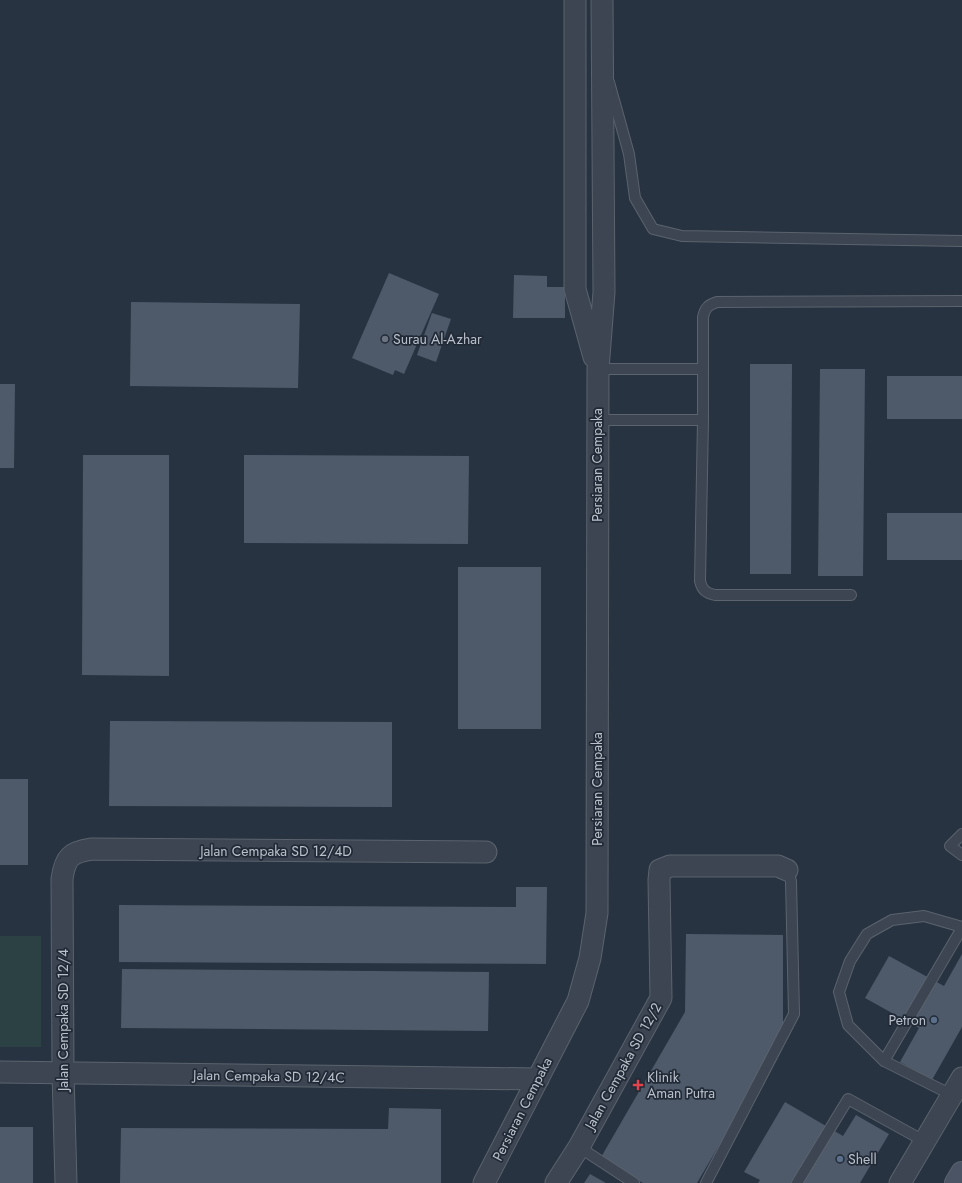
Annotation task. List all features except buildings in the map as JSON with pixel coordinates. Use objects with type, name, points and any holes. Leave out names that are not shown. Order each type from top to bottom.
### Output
[{"type":"main road","points":[[956,1183],[962,1173]]},
{"type":"street","points":[[575,0],[575,290],[598,370]]},
{"type":"street","points":[[598,370],[604,292],[602,0]]},
{"type":"street","name":"Persiaran Cempaka","points":[[484,1183],[578,1001],[590,958],[596,913],[598,370]]},
{"type":"street","name":"Jalan Cempaka SD 12/4D","points":[[69,858],[78,851],[92,849],[486,852]]},
{"type":"street","name":"Jalan Cempaka SD 12/4","points":[[66,1183],[63,1073],[62,879],[64,866],[69,858]]},
{"type":"street","name":"Jalan Cempaka SD 12/2","points":[[556,1183],[579,1147],[661,998],[660,870],[670,866],[778,866],[787,870]]},
{"type":"street","name":"Jalan Cempaka SD 12/4C","points":[[0,1072],[538,1079]]},
{"type":"street","points":[[900,1183],[957,1087]]},
{"type":"lane","points":[[602,59],[629,154],[635,198],[653,229],[682,236],[962,241]]},
{"type":"lane","points":[[851,595],[715,595],[707,594],[702,588],[700,581],[703,420],[702,317],[710,304],[717,302],[962,301]]},
{"type":"lane","points":[[598,370],[703,370]]},
{"type":"lane","points":[[597,420],[703,420]]},
{"type":"lane","points":[[962,834],[950,846],[962,856]]},
{"type":"lane","points":[[706,1183],[794,1014],[791,881],[787,870]]},
{"type":"lane","points":[[884,1061],[962,928],[924,916],[892,920],[867,934],[850,961],[839,992],[848,1025],[884,1061],[957,1087]]},
{"type":"lane","points":[[797,1183],[848,1099],[924,1141]]},
{"type":"lane","points":[[579,1147],[634,1183]]},
{"type":"green space","points":[[0,936],[41,936],[41,1047],[0,1047]]},
{"type":"place","name":"Surau Al-Azhar","points":[[385,339]]},
{"type":"place","name":"Petron","points":[[934,1020]]},
{"type":"place","name":"Klinik Aman Putra","points":[[638,1085]]},
{"type":"place","name":"Shell","points":[[840,1159]]}]
